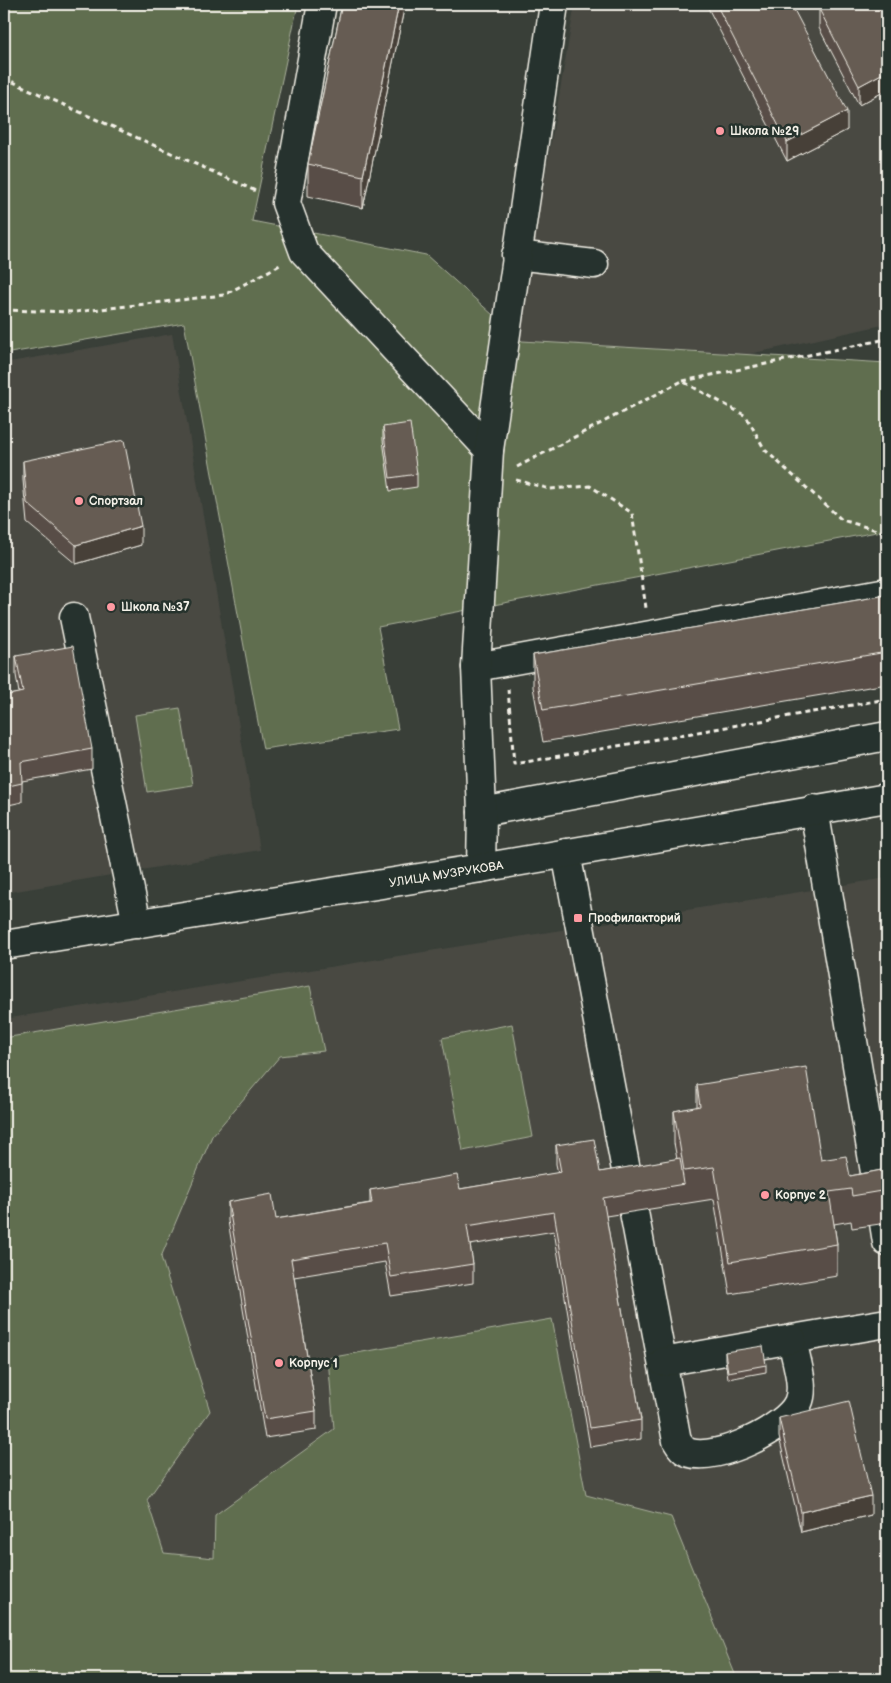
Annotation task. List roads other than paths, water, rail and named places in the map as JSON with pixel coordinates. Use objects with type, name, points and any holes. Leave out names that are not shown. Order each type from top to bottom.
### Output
[{"type":"street","points":[[322,4],[286,203],[304,252],[489,450]]},
{"type":"street","points":[[481,868],[482,812],[476,667],[493,477],[489,450],[554,4]]},
{"type":"street","points":[[516,255],[594,264]]},
{"type":"street","points":[[476,667],[887,592]]},
{"type":"street","points":[[74,617],[136,924]]},
{"type":"street","points":[[482,812],[887,736]]},
{"type":"street","name":"УЛИЦА МУЗРУКОВА","points":[[4,945],[566,854],[887,798]]},
{"type":"street","points":[[814,810],[884,1222]]},
{"type":"street","points":[[566,854],[676,1440],[681,1448],[688,1453],[696,1454],[727,1450],[749,1444],[788,1415],[797,1405],[801,1393],[792,1339]]},
{"type":"street","points":[[662,1362],[887,1323]]},
{"type":"place","name":"Школа №29","points":[[720,131]]},
{"type":"place","name":"Спортзал","points":[[79,501]]},
{"type":"place","name":"Школа №37","points":[[111,607]]},
{"type":"place","name":"Профилакторий","points":[[578,918]]},
{"type":"place","name":"Корпус 2","points":[[765,1195]]},
{"type":"place","name":"Корпус 1","points":[[279,1363]]}]
